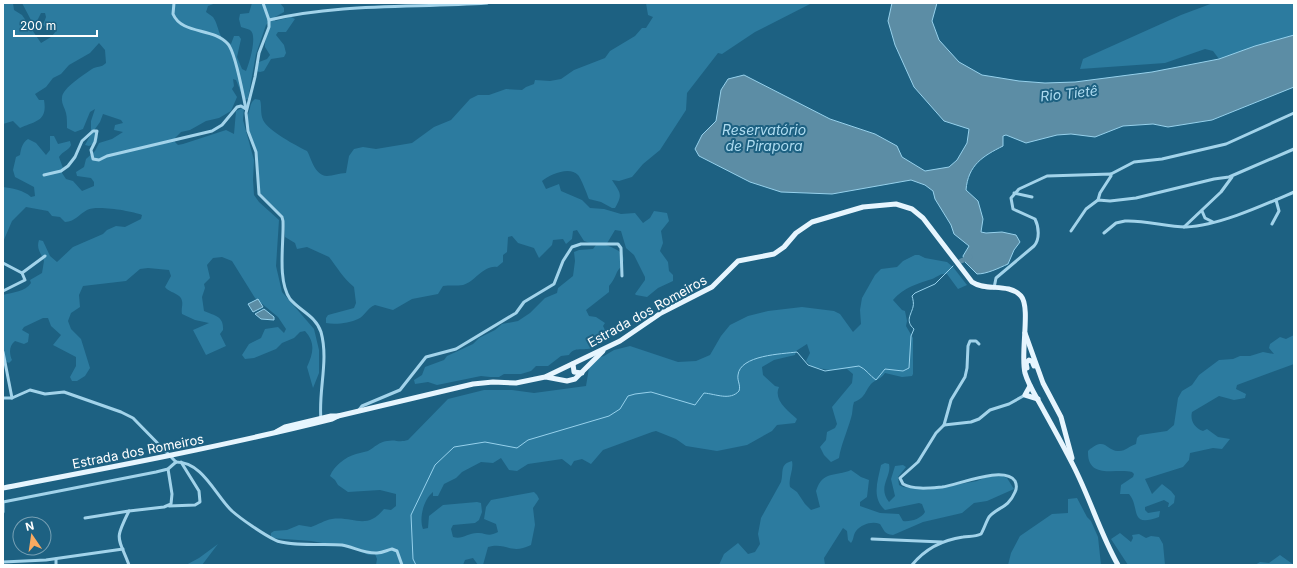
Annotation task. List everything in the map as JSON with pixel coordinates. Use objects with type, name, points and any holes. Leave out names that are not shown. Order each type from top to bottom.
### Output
[{"type":"main road","name":"Estrada dos Romeiros","points":[[3,488],[171,456],[276,432],[285,427],[321,420],[473,384],[493,382],[516,383],[545,377],[631,334],[665,311],[712,287],[738,260],[768,256],[778,252],[796,233],[812,222],[874,205],[902,205],[912,209],[923,218],[972,282],[979,286],[1010,290],[1020,295],[1025,303],[1023,354],[1026,374],[1030,386],[1074,466],[1097,522],[1118,565]]},
{"type":"main road","name":"Estrada dos Romeiros","points":[[1025,328],[1038,371],[1063,425],[1074,466]]},
{"type":"main road","points":[[545,377],[571,380],[582,373],[605,348]]},
{"type":"main road","points":[[1026,374],[1026,363],[1029,360],[1032,361],[1035,369],[1038,371]]},
{"type":"main road","points":[[573,364],[574,372],[582,373]]},
{"type":"main road","points":[[1030,386],[1025,395],[1038,399]]},
{"type":"main road","points":[[1042,406],[1046,408],[1051,416],[1055,415],[1056,413],[1052,399]]},
{"type":"street","points":[[174,3],[173,14],[181,24],[214,34],[228,44],[233,55],[246,109],[247,124],[256,152],[259,194],[282,217],[283,221],[283,275],[287,293],[296,305],[311,317],[321,334],[324,360],[320,401],[321,420]]},
{"type":"street","points":[[246,109],[254,81],[259,53],[269,27],[269,20],[263,3]]},
{"type":"street","points":[[269,20],[298,13],[326,10],[487,3]]},
{"type":"street","points":[[44,175],[61,171],[68,166],[75,157],[82,141],[93,131],[97,131],[95,142],[91,150],[94,159],[99,160],[107,156],[212,131],[222,125],[237,107],[241,106],[246,109]]},
{"type":"street","points":[[994,288],[996,278],[1038,241],[1037,224],[1035,219],[1015,211],[1012,205],[1011,198],[1014,193],[1026,185],[1047,176],[1110,174],[1134,162],[1162,160],[1226,144],[1294,113]]},
{"type":"street","points":[[1098,200],[1110,201],[1136,198],[1214,179],[1232,177],[1294,149]]},
{"type":"street","points":[[1071,231],[1086,209],[1098,200],[1100,193],[1111,176],[1110,174]]},
{"type":"street","points":[[1184,227],[1221,192],[1232,177]]},
{"type":"street","points":[[1104,233],[1116,224],[1125,221],[1184,227],[1213,222],[1276,200],[1294,192]]},
{"type":"street","points":[[1014,193],[1032,197]]},
{"type":"street","points":[[1272,224],[1279,212],[1276,200]]},
{"type":"street","points":[[1202,211],[1204,218],[1213,222]]},
{"type":"street","points":[[357,411],[362,406],[400,390],[426,357],[456,349],[516,313],[524,302],[554,284],[568,251],[576,245],[618,244],[621,248],[622,276]]},
{"type":"street","points":[[22,272],[44,256]]},
{"type":"street","points":[[3,263],[22,272],[25,280],[3,291]]},
{"type":"street","points":[[912,565],[922,553],[944,542],[981,534],[988,518],[1005,507],[1017,489],[1014,480],[1003,474],[978,478],[943,487],[917,488],[903,484],[900,478],[918,462],[936,433],[944,425],[951,400],[965,377],[968,368],[968,346],[970,341],[976,341],[979,344]]},
{"type":"street","points":[[3,352],[12,398]]},
{"type":"street","points":[[3,398],[12,398],[30,390],[45,394],[64,392],[121,412],[133,418],[178,462],[199,490],[200,502],[196,505],[168,506],[85,518]]},
{"type":"street","points":[[944,425],[971,422],[979,419],[990,410],[1009,404],[1025,395]]},
{"type":"street","points":[[3,512],[3,502],[168,469],[178,462]]},
{"type":"street","points":[[178,462],[202,473],[207,477],[222,500],[233,512],[276,541],[353,547],[376,553],[392,549],[397,551],[402,565]]},
{"type":"street","points":[[168,469],[172,498],[171,504],[168,506]]},
{"type":"street","points":[[128,511],[118,535],[129,565]]},
{"type":"street","points":[[872,539],[944,542]]},
{"type":"street","points":[[3,562],[56,559],[123,549]]},
{"type":"street","points":[[56,559],[56,565]]},
{"type":"street","points":[[17,565],[18,560]]},
{"type":"shaded area","points":[[3,3],[13,3],[14,10],[22,15],[41,43],[51,37],[57,30],[55,27],[47,28],[43,25],[46,17],[45,13],[41,13],[37,21],[32,22],[22,3],[216,3],[208,6],[206,12],[213,17],[221,36],[226,42],[231,44],[234,36],[239,36],[241,39],[237,57],[242,69],[246,71],[252,50],[253,38],[250,30],[241,27],[239,19],[240,14],[249,13],[252,3],[280,3],[284,8],[284,12],[275,17],[275,21],[291,17],[295,19],[286,32],[278,32],[276,35],[284,45],[286,53],[284,57],[271,59],[264,71],[260,72],[256,71],[259,62],[267,59],[270,55],[265,47],[269,22],[266,25],[256,54],[248,99],[244,100],[236,80],[233,79],[234,86],[232,89],[237,97],[231,111],[219,118],[206,121],[190,130],[181,132],[175,138],[175,142],[178,145],[183,144],[226,130],[234,134],[236,111],[244,107],[243,120],[254,160],[254,195],[259,202],[279,220],[276,266],[282,292],[314,329],[319,350],[319,373],[313,388],[307,367],[311,358],[312,344],[305,331],[300,332],[294,338],[282,343],[276,349],[254,358],[245,359],[242,355],[249,344],[261,338],[265,329],[278,327],[284,333],[286,329],[278,317],[255,298],[232,261],[222,257],[213,258],[207,265],[210,278],[204,284],[205,288],[202,297],[204,311],[218,317],[222,322],[223,330],[220,334],[226,346],[206,355],[193,330],[209,323],[195,320],[182,314],[181,298],[165,287],[171,276],[169,270],[148,268],[140,269],[126,281],[83,286],[79,295],[80,307],[71,313],[68,321],[71,329],[81,339],[90,368],[85,376],[77,381],[72,381],[70,377],[76,366],[76,357],[53,345],[61,335],[51,326],[48,318],[43,318],[24,327],[22,330],[29,334],[28,342],[24,344],[15,341],[10,350],[12,360],[9,363],[5,361],[3,350],[3,295],[26,288],[31,283],[30,280],[42,273],[44,261],[38,248],[39,240],[43,241],[50,256],[57,262],[73,247],[103,234],[107,230],[116,226],[125,227],[141,219],[142,215],[114,209],[98,208],[87,210],[77,218],[65,222],[60,217],[52,216],[48,211],[26,207],[12,221],[3,242],[3,187],[21,191],[31,197],[35,196],[34,187],[15,177],[13,170],[16,157],[20,155],[24,142],[28,139],[36,143],[46,155],[50,150],[50,136],[54,136],[58,144],[70,141],[70,147],[59,157],[63,168],[62,173],[66,179],[73,181],[82,191],[94,186],[94,182],[91,178],[77,176],[76,172],[84,167],[86,159],[95,151],[99,143],[112,139],[123,132],[114,130],[115,125],[123,123],[121,120],[103,114],[95,129],[98,137],[97,142],[89,146],[85,145],[91,134],[91,121],[95,109],[90,112],[83,129],[75,132],[67,128],[66,111],[62,102],[63,94],[79,78],[92,69],[106,63],[105,50],[99,43],[90,53],[69,65],[61,74],[53,78],[46,87],[35,94],[39,100],[44,100],[44,113],[39,120],[20,128],[13,121],[3,124]]},
{"type":"shaded area","points":[[646,3],[812,3],[755,32],[722,54],[718,53],[687,93],[686,110],[660,150],[643,164],[632,177],[619,181],[612,180],[620,193],[618,203],[615,208],[589,199],[581,179],[574,172],[560,172],[542,181],[546,189],[559,184],[561,191],[582,200],[590,208],[604,209],[621,214],[635,213],[643,223],[650,218],[654,211],[667,213],[669,221],[661,231],[663,243],[660,251],[668,262],[669,271],[673,275],[673,281],[658,288],[647,297],[636,295],[635,294],[645,280],[645,277],[634,255],[626,248],[621,231],[615,230],[606,245],[620,252],[623,262],[609,286],[609,292],[586,310],[589,316],[596,317],[605,323],[603,326],[609,338],[589,349],[579,349],[571,352],[569,355],[561,356],[548,366],[536,366],[531,371],[521,374],[504,374],[499,377],[481,376],[437,385],[428,382],[415,384],[414,380],[422,375],[425,367],[444,360],[447,356],[473,344],[479,338],[495,330],[502,324],[518,321],[530,313],[545,298],[557,293],[558,288],[573,276],[575,261],[574,252],[593,249],[596,245],[584,241],[577,230],[573,231],[572,239],[566,244],[563,239],[553,240],[552,245],[539,258],[534,248],[518,243],[512,236],[508,237],[507,252],[503,255],[503,262],[497,267],[492,267],[483,271],[471,281],[463,285],[443,286],[438,294],[412,299],[393,310],[375,305],[360,318],[347,323],[326,323],[326,318],[328,315],[354,308],[356,303],[354,287],[343,276],[329,257],[307,247],[297,249],[295,243],[285,237],[284,218],[259,192],[256,149],[247,123],[253,100],[260,100],[262,117],[266,124],[283,138],[307,151],[319,173],[332,176],[346,173],[349,156],[354,149],[363,147],[376,149],[412,143],[434,127],[451,120],[470,99],[478,95],[489,95],[506,89],[522,90],[534,84],[535,80],[550,81],[561,79],[574,70],[605,58],[610,51],[635,36],[642,28],[646,28],[653,17],[648,15]]},
{"type":"shaded area","points":[[1213,3],[1294,3],[1294,35],[1255,46],[1219,59],[1213,51],[1205,49],[1165,63],[1080,69],[1083,59],[1181,15]]},
{"type":"shaded area","points":[[915,255],[947,262],[953,267],[967,285],[958,289],[947,274],[943,274],[906,289],[893,300],[902,310],[905,311],[907,321],[906,326],[913,338],[913,374],[912,376],[902,377],[885,373],[872,383],[861,398],[854,402],[852,416],[839,458],[831,462],[824,455],[820,447],[826,440],[827,432],[835,428],[837,424],[832,407],[852,383],[853,374],[847,369],[829,370],[812,367],[806,361],[810,353],[807,344],[796,351],[795,355],[774,360],[762,367],[763,375],[775,386],[779,387],[778,396],[780,401],[782,405],[797,419],[795,423],[777,425],[772,431],[747,445],[717,451],[686,446],[676,439],[656,431],[603,450],[591,464],[582,459],[574,461],[571,466],[562,459],[528,464],[517,471],[509,470],[501,458],[493,463],[481,462],[444,484],[438,496],[433,496],[433,492],[424,505],[421,520],[423,529],[428,528],[429,516],[443,505],[477,502],[481,503],[482,512],[479,520],[475,523],[453,525],[451,529],[453,537],[456,538],[474,533],[489,535],[498,532],[496,524],[484,519],[486,507],[491,500],[534,492],[539,499],[533,508],[535,525],[531,545],[518,549],[500,546],[488,547],[483,565],[478,565],[473,558],[465,560],[463,565],[376,565],[377,559],[375,554],[369,555],[351,548],[311,541],[271,538],[271,533],[274,531],[287,530],[299,525],[311,527],[326,520],[332,519],[365,521],[378,516],[384,509],[391,510],[396,506],[396,494],[380,490],[348,492],[338,485],[330,476],[332,472],[340,462],[348,457],[368,451],[382,442],[408,440],[448,399],[484,390],[512,390],[534,393],[586,386],[589,368],[594,359],[604,356],[614,350],[630,346],[678,362],[696,361],[710,355],[721,336],[730,325],[748,316],[768,311],[802,307],[834,311],[840,314],[853,332],[861,324],[860,310],[862,298],[875,275],[881,269],[897,267],[903,261]]},
{"type":"shaded area","points":[[1294,335],[1294,364],[1237,385],[1236,389],[1246,394],[1245,398],[1234,400],[1219,396],[1192,412],[1192,421],[1197,428],[1203,431],[1207,429],[1218,437],[1230,439],[1222,449],[1213,448],[1190,453],[1189,460],[1183,467],[1145,479],[1152,494],[1162,484],[1175,496],[1174,503],[1169,507],[1169,503],[1164,500],[1145,507],[1145,510],[1148,513],[1160,511],[1159,517],[1149,520],[1139,518],[1129,494],[1120,494],[1121,485],[1133,477],[1134,474],[1132,472],[1104,471],[1092,466],[1089,460],[1088,451],[1094,446],[1102,444],[1115,451],[1121,451],[1136,444],[1137,438],[1140,435],[1167,431],[1174,425],[1178,398],[1182,391],[1192,385],[1199,375],[1219,360],[1233,359],[1240,356],[1250,356],[1263,352],[1274,354],[1269,348],[1270,344],[1280,337],[1286,339]]},
{"type":"shaded area","points":[[792,461],[790,487],[797,492],[811,510],[820,507],[816,491],[822,480],[830,475],[851,470],[861,477],[869,480],[867,497],[860,502],[860,506],[880,513],[899,514],[903,521],[918,518],[925,512],[922,504],[919,503],[885,510],[878,500],[877,483],[881,465],[885,463],[889,464],[889,473],[884,492],[889,502],[895,496],[891,479],[895,466],[903,465],[906,467],[898,477],[899,485],[903,487],[928,490],[977,481],[986,477],[1003,476],[1007,478],[1014,489],[987,501],[974,503],[962,513],[923,522],[893,535],[886,533],[880,524],[870,523],[864,525],[856,531],[851,543],[848,540],[847,531],[843,528],[824,558],[825,565],[719,565],[724,554],[738,543],[748,554],[755,552],[760,544],[758,534],[761,518],[781,482],[785,464]]},
{"type":"shaded area","points":[[1077,498],[1087,517],[1091,521],[1098,537],[1101,565],[1008,565],[1011,553],[1020,536],[1052,514],[1068,513],[1068,499]]},
{"type":"shaded area","points":[[1120,533],[1131,542],[1133,538],[1132,535],[1139,534],[1146,538],[1151,536],[1159,537],[1163,544],[1165,565],[1128,565],[1111,539]]},
{"type":"shaded area","points":[[218,544],[202,565],[186,565],[199,558]]},
{"type":"shaded area","points":[[1280,555],[1294,565],[1255,565],[1260,562],[1269,563]]},
{"type":"water","name":"Reservatório de Pirapora","points":[[892,3],[937,3],[932,21],[939,40],[959,62],[982,75],[1019,81],[1045,83],[1075,82],[1152,72],[1219,59],[1255,46],[1294,35],[1294,87],[1212,120],[1168,127],[1153,124],[1123,126],[1095,137],[1071,134],[1057,135],[1026,143],[1006,135],[1003,136],[1003,146],[983,158],[973,168],[967,181],[966,190],[978,201],[983,219],[981,232],[1002,232],[1016,235],[1020,242],[1014,250],[1008,264],[989,272],[977,274],[965,262],[963,256],[969,246],[954,234],[951,225],[935,199],[933,191],[925,185],[911,180],[832,194],[781,192],[750,182],[699,156],[695,149],[702,135],[716,121],[721,90],[728,79],[744,75],[830,119],[875,134],[897,146],[902,157],[925,171],[949,167],[957,160],[967,143],[969,129],[944,121],[914,87],[895,45],[888,21]]},
{"type":"water","points":[[258,299],[263,307],[253,312],[248,304]]},
{"type":"water","points":[[264,309],[274,317],[274,320],[261,319],[255,314]]},
{"type":"waterway","points":[[961,261],[970,257]]},
{"type":"waterway","points":[[416,565],[413,559],[411,515],[435,465],[454,447],[485,442],[517,448],[528,440],[609,416],[620,409],[628,396],[635,394],[651,392],[695,405],[704,393],[731,396],[739,391],[740,387],[738,375],[740,368],[754,359],[772,355],[797,352],[808,365],[825,371],[859,366],[876,380],[885,369],[903,371],[909,368],[911,336],[914,329],[909,321],[913,306],[912,296],[915,293],[935,284],[953,266]]},
{"type":"water label","name":"Rio Tietê","points":[[1069,93]]}]
